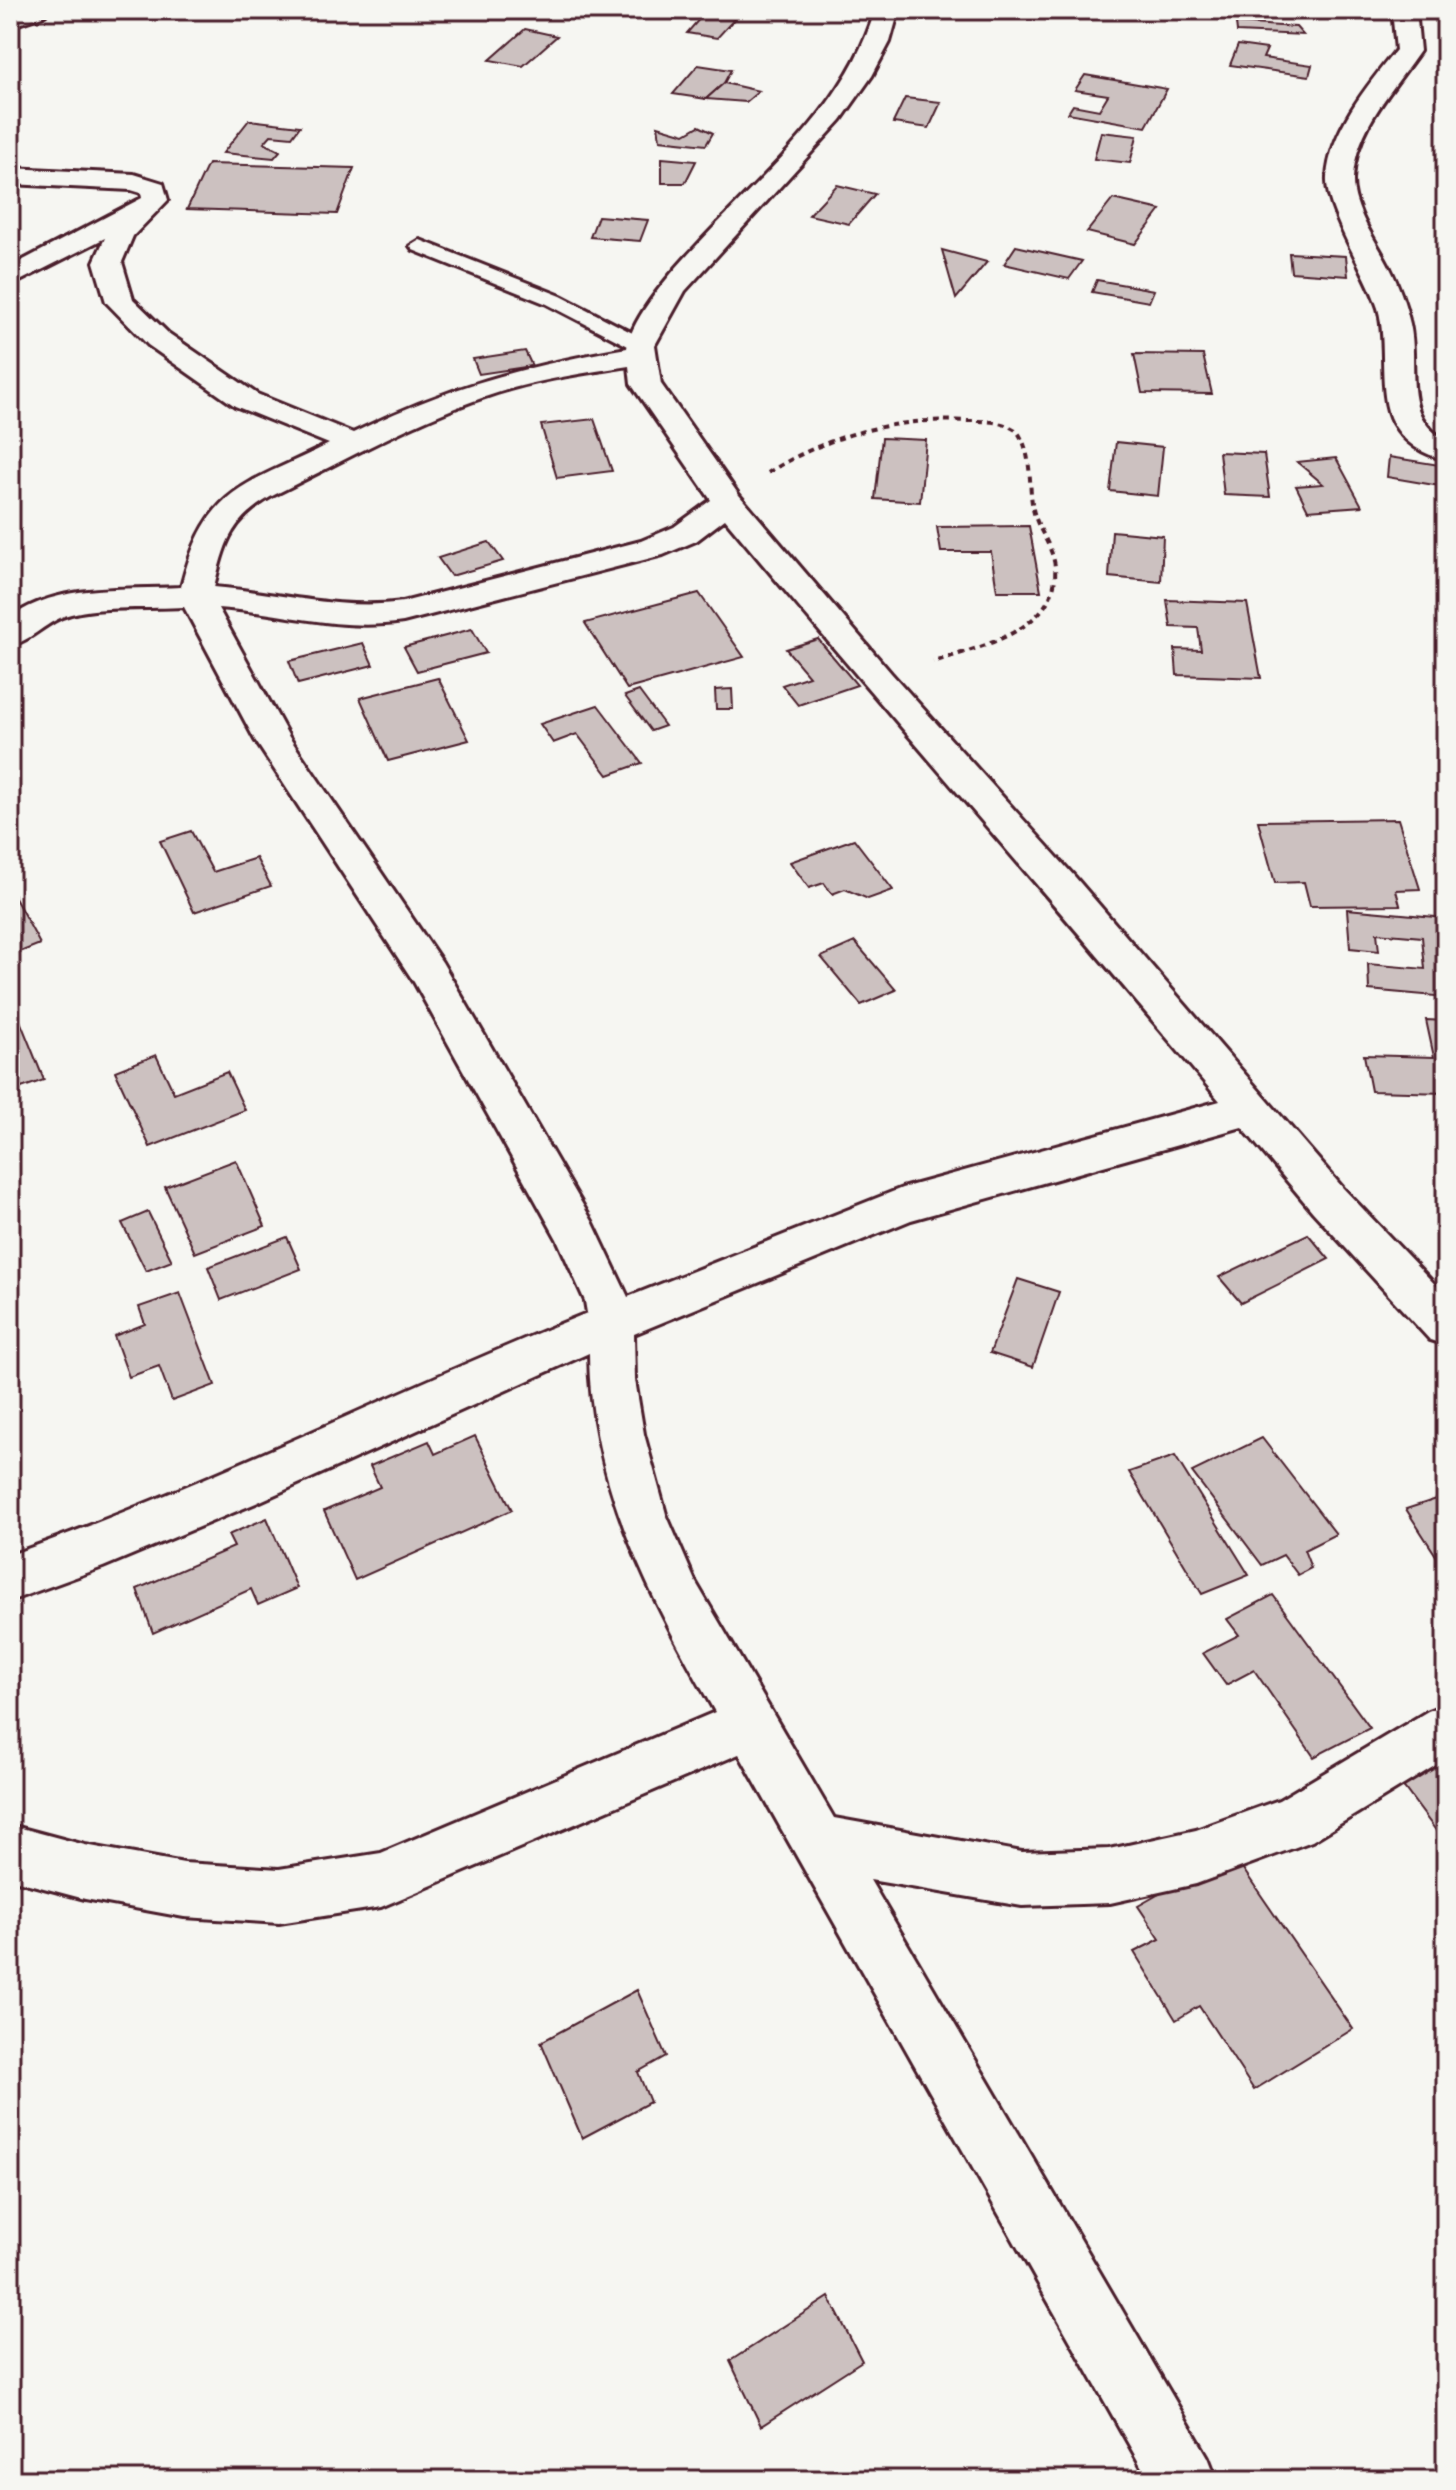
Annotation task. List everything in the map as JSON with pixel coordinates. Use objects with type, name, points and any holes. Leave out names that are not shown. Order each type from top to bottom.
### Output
[{"type":"street","points":[[10,20],[37,10]]},
{"type":"street","points":[[887,10],[878,42],[866,65],[832,115],[673,287],[640,350],[646,384],[728,502],[879,681],[1062,886],[1328,1200],[1446,1326]]},
{"type":"street","points":[[1404,10],[1408,51],[1380,85],[1347,143],[1340,183],[1352,217],[1382,279],[1398,332],[1400,404],[1407,421],[1419,437],[1446,451]]},
{"type":"street","points":[[10,176],[134,182],[154,189],[155,200]]},
{"type":"street","points":[[155,200],[121,233],[113,247],[108,262],[120,302],[158,339],[246,400],[352,443]]},
{"type":"street","points":[[10,278],[155,200]]},
{"type":"street","points":[[640,350],[546,371],[469,393],[352,443],[234,506],[222,518],[211,540],[195,596],[273,740],[428,972],[577,1234],[607,1301],[611,1322],[612,1380],[620,1434],[642,1514],[676,1595],[1185,2480]]},
{"type":"street","points":[[10,635],[50,607],[69,603],[195,596],[251,600],[339,615],[370,617],[403,612],[652,548],[685,534],[728,502]]},
{"type":"street","points":[[10,1578],[86,1551],[239,1488],[611,1322],[902,1205],[1253,1108]]},
{"type":"street","points":[[10,1852],[85,1872],[184,1890],[279,1896],[381,1880],[748,1724]]},
{"type":"street","points":[[817,1842],[936,1866],[1022,1879],[1110,1876],[1196,1857],[1293,1822],[1446,1729]]},
{"type":"lane","points":[[420,246],[554,300],[640,350]]},
{"type":"path","points":[[728,502],[781,463],[813,447],[856,432],[904,422],[959,419],[1000,423],[1016,429],[1023,439],[1034,511],[1055,568],[1053,591],[1038,614],[1016,631],[984,646],[879,681]]},
{"type":"building","points":[[707,10],[740,13],[717,38],[687,33]]},
{"type":"building","points":[[1236,23],[1296,27],[1303,35],[1237,32]]},
{"type":"building","points":[[525,29],[557,36],[523,66],[490,60]]},
{"type":"building","points":[[1238,45],[1267,49],[1263,58],[1312,65],[1309,76],[1230,65]]},
{"type":"building","points":[[698,65],[731,70],[724,83],[706,99],[673,94]]},
{"type":"building","points":[[1085,75],[1167,89],[1146,127],[1068,113],[1073,105],[1099,110],[1108,95],[1075,90]]},
{"type":"building","points":[[724,83],[759,91],[746,102],[706,99]]},
{"type":"building","points":[[905,98],[941,102],[929,128],[893,123]]},
{"type":"building","points":[[249,120],[300,126],[292,137],[271,135],[264,143],[280,151],[274,158],[223,153]]},
{"type":"building","points":[[658,126],[685,134],[699,126],[713,133],[706,145],[660,140]]},
{"type":"building","points":[[1101,132],[1137,136],[1130,163],[1094,159]]},
{"type":"building","points":[[662,158],[696,161],[685,183],[662,183]]},
{"type":"building","points":[[208,164],[354,168],[337,214],[187,209]]},
{"type":"building","points":[[837,185],[875,194],[849,224],[809,215]]},
{"type":"building","points":[[1113,199],[1161,210],[1135,244],[1087,232]]},
{"type":"building","points":[[598,216],[648,220],[640,241],[590,237]]},
{"type":"building","points":[[1016,246],[1082,261],[1069,279],[1004,264]]},
{"type":"building","points":[[942,250],[987,262],[956,299]]},
{"type":"building","points":[[1289,253],[1346,256],[1348,276],[1291,272]]},
{"type":"building","points":[[1097,280],[1154,290],[1149,302],[1092,292]]},
{"type":"building","points":[[525,351],[532,366],[479,374],[473,359]]},
{"type":"building","points":[[1134,354],[1203,355],[1212,394],[1142,393]]},
{"type":"building","points":[[594,419],[612,471],[557,478],[541,425]]},
{"type":"building","points":[[882,438],[926,440],[920,502],[875,499]]},
{"type":"building","points":[[1116,442],[1163,447],[1158,496],[1110,491]]},
{"type":"building","points":[[1219,452],[1264,454],[1270,497],[1224,495]]},
{"type":"building","points":[[1389,457],[1446,466],[1446,487],[1387,477]]},
{"type":"building","points":[[1336,458],[1362,506],[1308,510],[1296,486],[1323,484],[1297,462]]},
{"type":"building","points":[[1029,526],[1041,591],[997,591],[991,552],[941,552],[937,527]]},
{"type":"building","points":[[1112,531],[1163,536],[1161,582],[1109,577]]},
{"type":"building","points":[[489,542],[503,561],[451,576],[438,558]]},
{"type":"building","points":[[699,593],[744,657],[627,689],[585,623]]},
{"type":"building","points":[[1167,600],[1247,603],[1261,678],[1177,675],[1175,649],[1201,650],[1198,628],[1171,627]]},
{"type":"building","points":[[472,629],[486,653],[417,671],[404,647]]},
{"type":"building","points":[[818,639],[857,685],[798,705],[782,685],[809,676],[786,649]]},
{"type":"building","points":[[363,643],[373,665],[298,684],[289,661]]},
{"type":"building","points":[[438,678],[469,740],[388,761],[360,698]]},
{"type":"building","points":[[732,689],[733,709],[716,709],[715,690]]},
{"type":"building","points":[[639,691],[665,726],[651,731],[625,696]]},
{"type":"building","points":[[598,705],[642,763],[608,775],[577,734],[553,743],[540,724]]},
{"type":"building","points":[[1398,819],[1420,889],[1396,890],[1400,905],[1310,906],[1304,882],[1275,883],[1258,821]]},
{"type":"building","points":[[191,831],[213,872],[256,858],[271,886],[194,912],[160,841]]},
{"type":"building","points":[[854,839],[893,890],[868,899],[845,889],[832,894],[824,883],[809,888],[790,862]]},
{"type":"building","points":[[10,889],[40,944],[10,956]]},
{"type":"building","points":[[1347,909],[1446,918],[1446,997],[1369,990],[1368,964],[1425,969],[1422,937],[1377,933],[1379,951],[1350,948]]},
{"type":"building","points":[[855,942],[896,990],[861,1005],[821,957]]},
{"type":"building","points":[[10,996],[44,1080],[10,1092]]},
{"type":"building","points":[[1426,1020],[1446,1021],[1446,1093],[1371,1091],[1364,1055],[1434,1057]]},
{"type":"building","points":[[156,1055],[174,1093],[227,1072],[245,1110],[150,1147],[115,1071]]},
{"type":"building","points":[[236,1160],[265,1226],[195,1253],[165,1187]]},
{"type":"building","points":[[148,1212],[172,1261],[146,1271],[122,1223]]},
{"type":"building","points":[[1308,1234],[1329,1259],[1241,1303],[1219,1277]]},
{"type":"building","points":[[287,1237],[301,1269],[221,1300],[208,1267]]},
{"type":"building","points":[[1018,1279],[1059,1292],[1033,1367],[990,1353]]},
{"type":"building","points":[[180,1293],[215,1385],[172,1401],[159,1366],[129,1377],[114,1336],[145,1324],[139,1307]]},
{"type":"building","points":[[475,1436],[512,1510],[355,1580],[324,1511],[380,1487],[370,1466],[429,1441],[435,1454]]},
{"type":"building","points":[[1262,1438],[1336,1534],[1304,1550],[1311,1568],[1298,1575],[1283,1555],[1262,1565],[1192,1472]]},
{"type":"building","points":[[1175,1456],[1249,1575],[1202,1594],[1129,1472]]},
{"type":"building","points":[[1446,1496],[1446,1571],[1406,1509]]},
{"type":"building","points":[[267,1518],[297,1588],[258,1605],[251,1589],[153,1633],[137,1589],[234,1547],[228,1535]]},
{"type":"building","points":[[1273,1595],[1370,1728],[1314,1757],[1254,1670],[1226,1685],[1203,1653],[1239,1635],[1227,1619]]},
{"type":"building","points":[[1446,1745],[1446,1844],[1394,1774]]},
{"type":"building","points":[[1232,1853],[1353,2029],[1254,2090],[1199,2006],[1176,2020],[1134,1952],[1160,1939],[1138,1906]]},
{"type":"building","points":[[637,1990],[666,2056],[638,2072],[650,2102],[582,2138],[541,2042]]},
{"type":"building","points":[[829,2297],[862,2361],[761,2426],[730,2361]]}]
